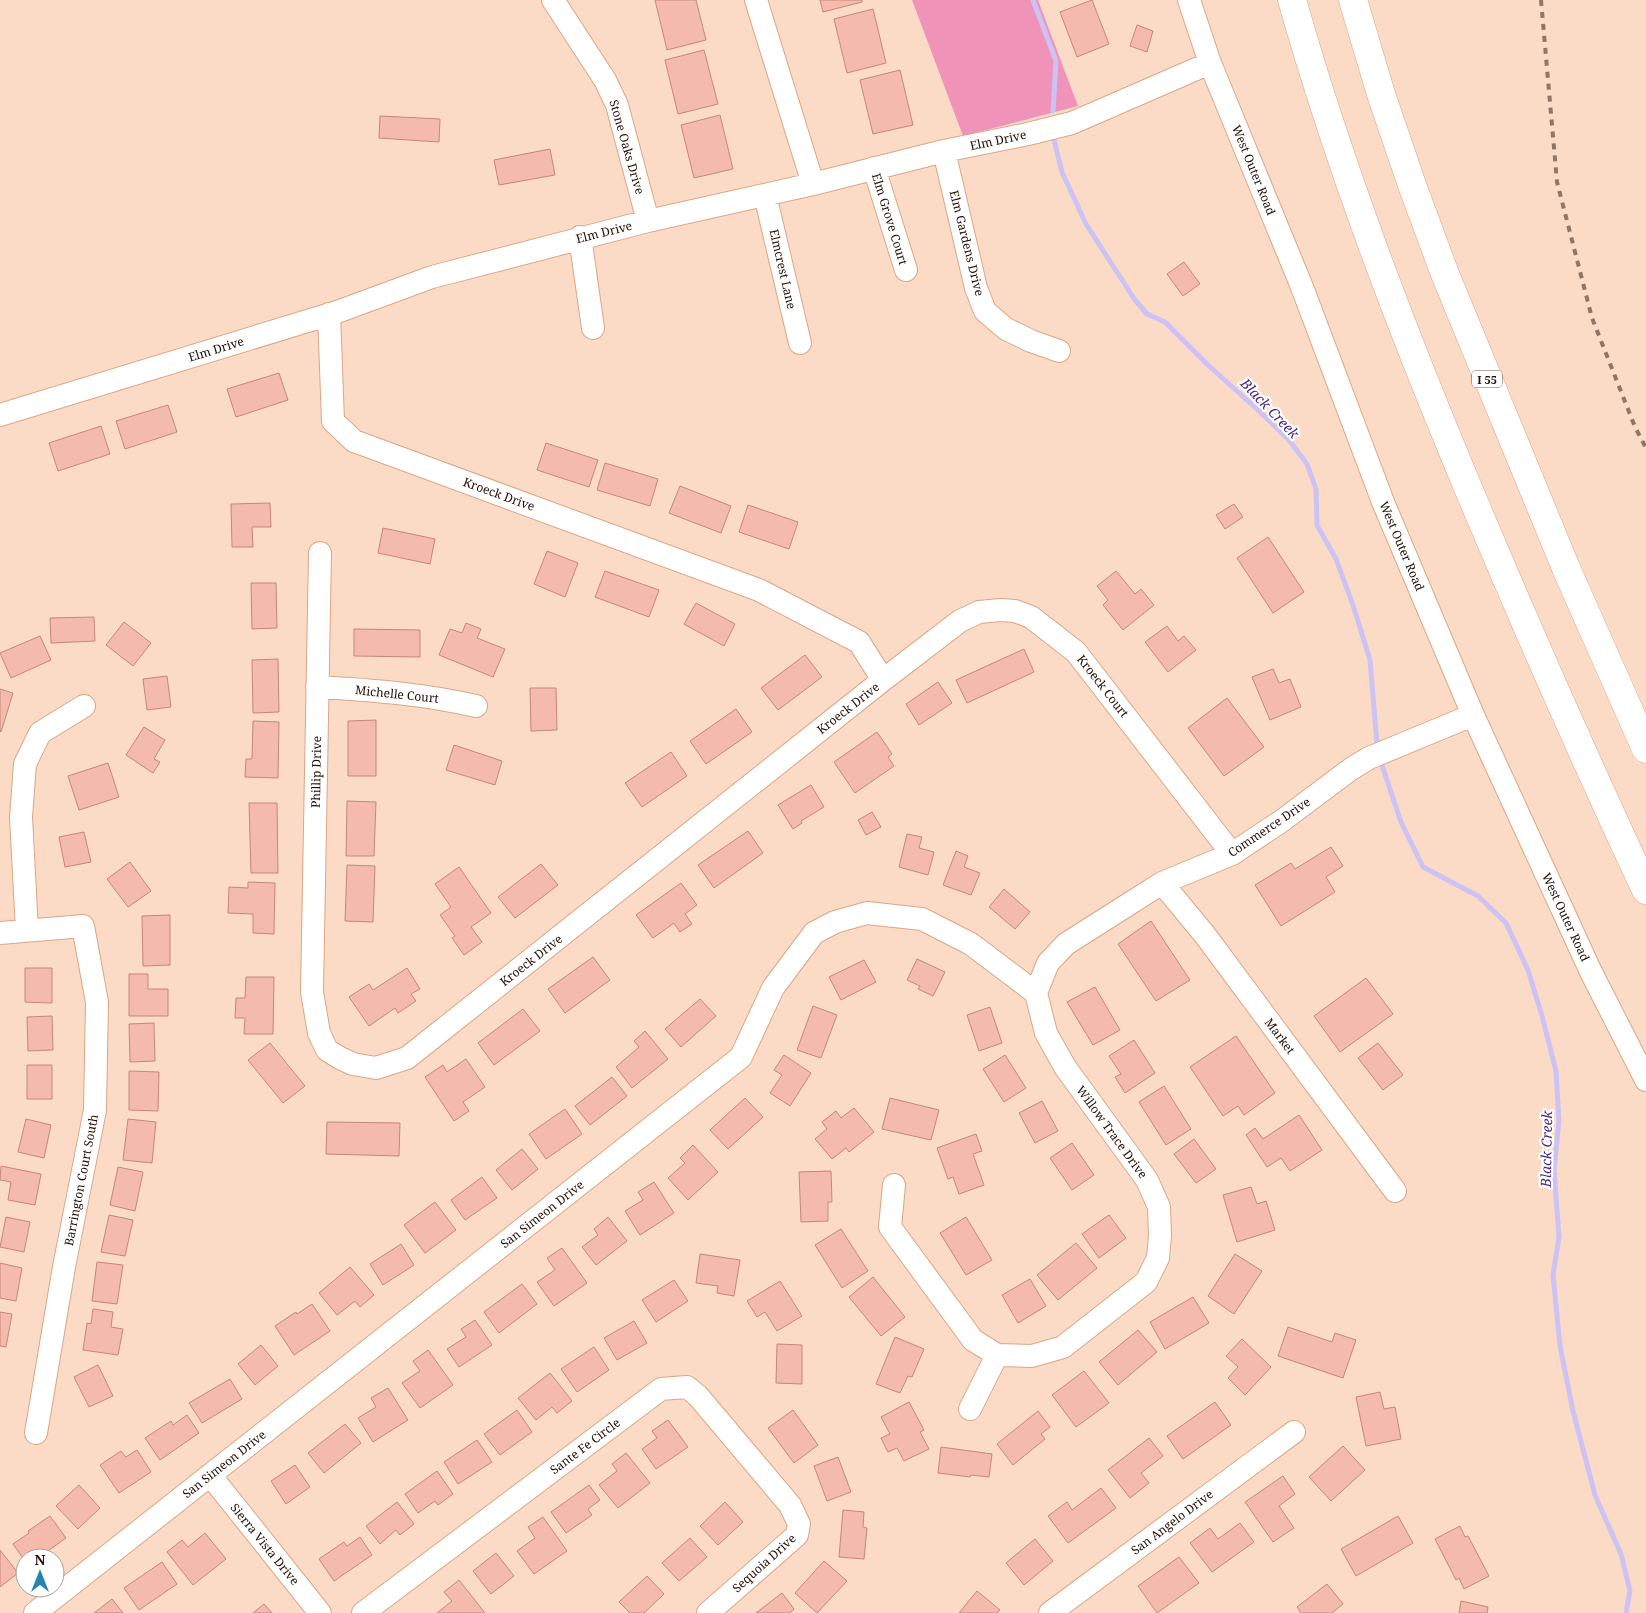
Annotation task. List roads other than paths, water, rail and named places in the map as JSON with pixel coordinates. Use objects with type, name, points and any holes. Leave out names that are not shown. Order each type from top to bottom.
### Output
[{"type":"highway","points":[[1292,0],[1343,164],[1400,322],[1523,617],[1646,890]]},
{"type":"highway","name":"I 55","points":[[1354,0],[1381,94],[1449,282],[1566,568],[1646,749]]},
{"type":"street","name":"Stone Oaks Drive","points":[[553,0],[605,80],[617,105],[648,221]]},
{"type":"street","points":[[756,0],[813,184]]},
{"type":"street","name":"West Outer Road","points":[[1189,0],[1210,63],[1302,287],[1383,502],[1473,715],[1591,972],[1646,1080]]},
{"type":"street","name":"Elm Drive","points":[[0,414],[329,314],[432,277],[580,237],[813,184],[944,151],[1072,123],[1210,63]]},
{"type":"street","name":"Elm Gardens Drive","points":[[944,151],[976,288],[985,311],[1006,329],[1059,351]]},
{"type":"street","name":"Elm Grove Court","points":[[874,168],[906,270]]},
{"type":"street","name":"Elmcrest Lane","points":[[765,195],[800,344]]},
{"type":"street","points":[[580,237],[593,328]]},
{"type":"street","name":"Kroeck Drive","points":[[312,992],[319,1033],[327,1050],[353,1064],[376,1068],[407,1058],[883,680],[859,642],[759,590],[354,441],[333,421],[329,314]]},
{"type":"street","name":"Phillip Drive","points":[[312,992],[320,553]]},
{"type":"street","name":"Kroeck Court","points":[[883,680],[960,621],[979,612],[1015,611],[1031,616],[1076,652],[1232,854]]},
{"type":"street","name":"Michelle Court","points":[[317,687],[394,692],[476,706]]},
{"type":"street","points":[[0,933],[27,931],[21,817],[25,764],[40,732],[84,706]]},
{"type":"street","name":"Commerce Drive","points":[[1036,993],[1048,963],[1066,944],[1162,883],[1232,854],[1369,758],[1473,715]]},
{"type":"street","name":"Market","points":[[1162,883],[1205,935],[1395,1191]]},
{"type":"street","name":"San Simeon Drive","points":[[34,1613],[741,1057],[773,988],[814,933],[835,922],[867,913],[922,919],[971,944],[1036,993]]},
{"type":"street","name":"Barrington Court South","points":[[27,931],[83,926],[97,1002],[95,1110],[64,1267],[36,1433]]},
{"type":"street","name":"Willow Trace Drive","points":[[997,1355],[1032,1356],[1063,1347],[1146,1282],[1158,1258],[1160,1236],[1159,1207],[1147,1180],[1065,1067],[1046,1032],[1036,993]]},
{"type":"street","points":[[894,1185],[890,1227],[973,1340],[997,1355],[970,1409]]},
{"type":"street","name":"Sante Fe Circle","points":[[363,1613],[661,1389],[687,1387],[698,1396],[790,1505]]},
{"type":"street","name":"San Angelo Drive","points":[[1050,1613],[1294,1432]]},
{"type":"street","name":"Sierra Vista Drive","points":[[210,1475],[320,1613]]},
{"type":"street","name":"Sequoia Drive","points":[[708,1613],[797,1535],[799,1524],[790,1505]]},
{"type":"waterway","name":"Black Creek","points":[[1033,0],[1056,61],[1053,111]]},
{"type":"waterway","name":"Black Creek","points":[[1053,136],[1062,172],[1086,224],[1135,300],[1147,314],[1165,322],[1209,366],[1258,410],[1289,440],[1307,464],[1316,489],[1317,525],[1336,559],[1370,660],[1377,744]]},
{"type":"waterway","name":"Black Creek","points":[[1382,765],[1401,822],[1423,867],[1478,896],[1506,923],[1528,970],[1542,1016],[1556,1071],[1559,1121],[1554,1170],[1559,1237],[1553,1275],[1560,1346],[1573,1411],[1595,1495],[1621,1554],[1630,1591],[1626,1613]]},
{"type":"railway","points":[[1541,0],[1557,182],[1592,318],[1635,427],[1646,448]]}]
